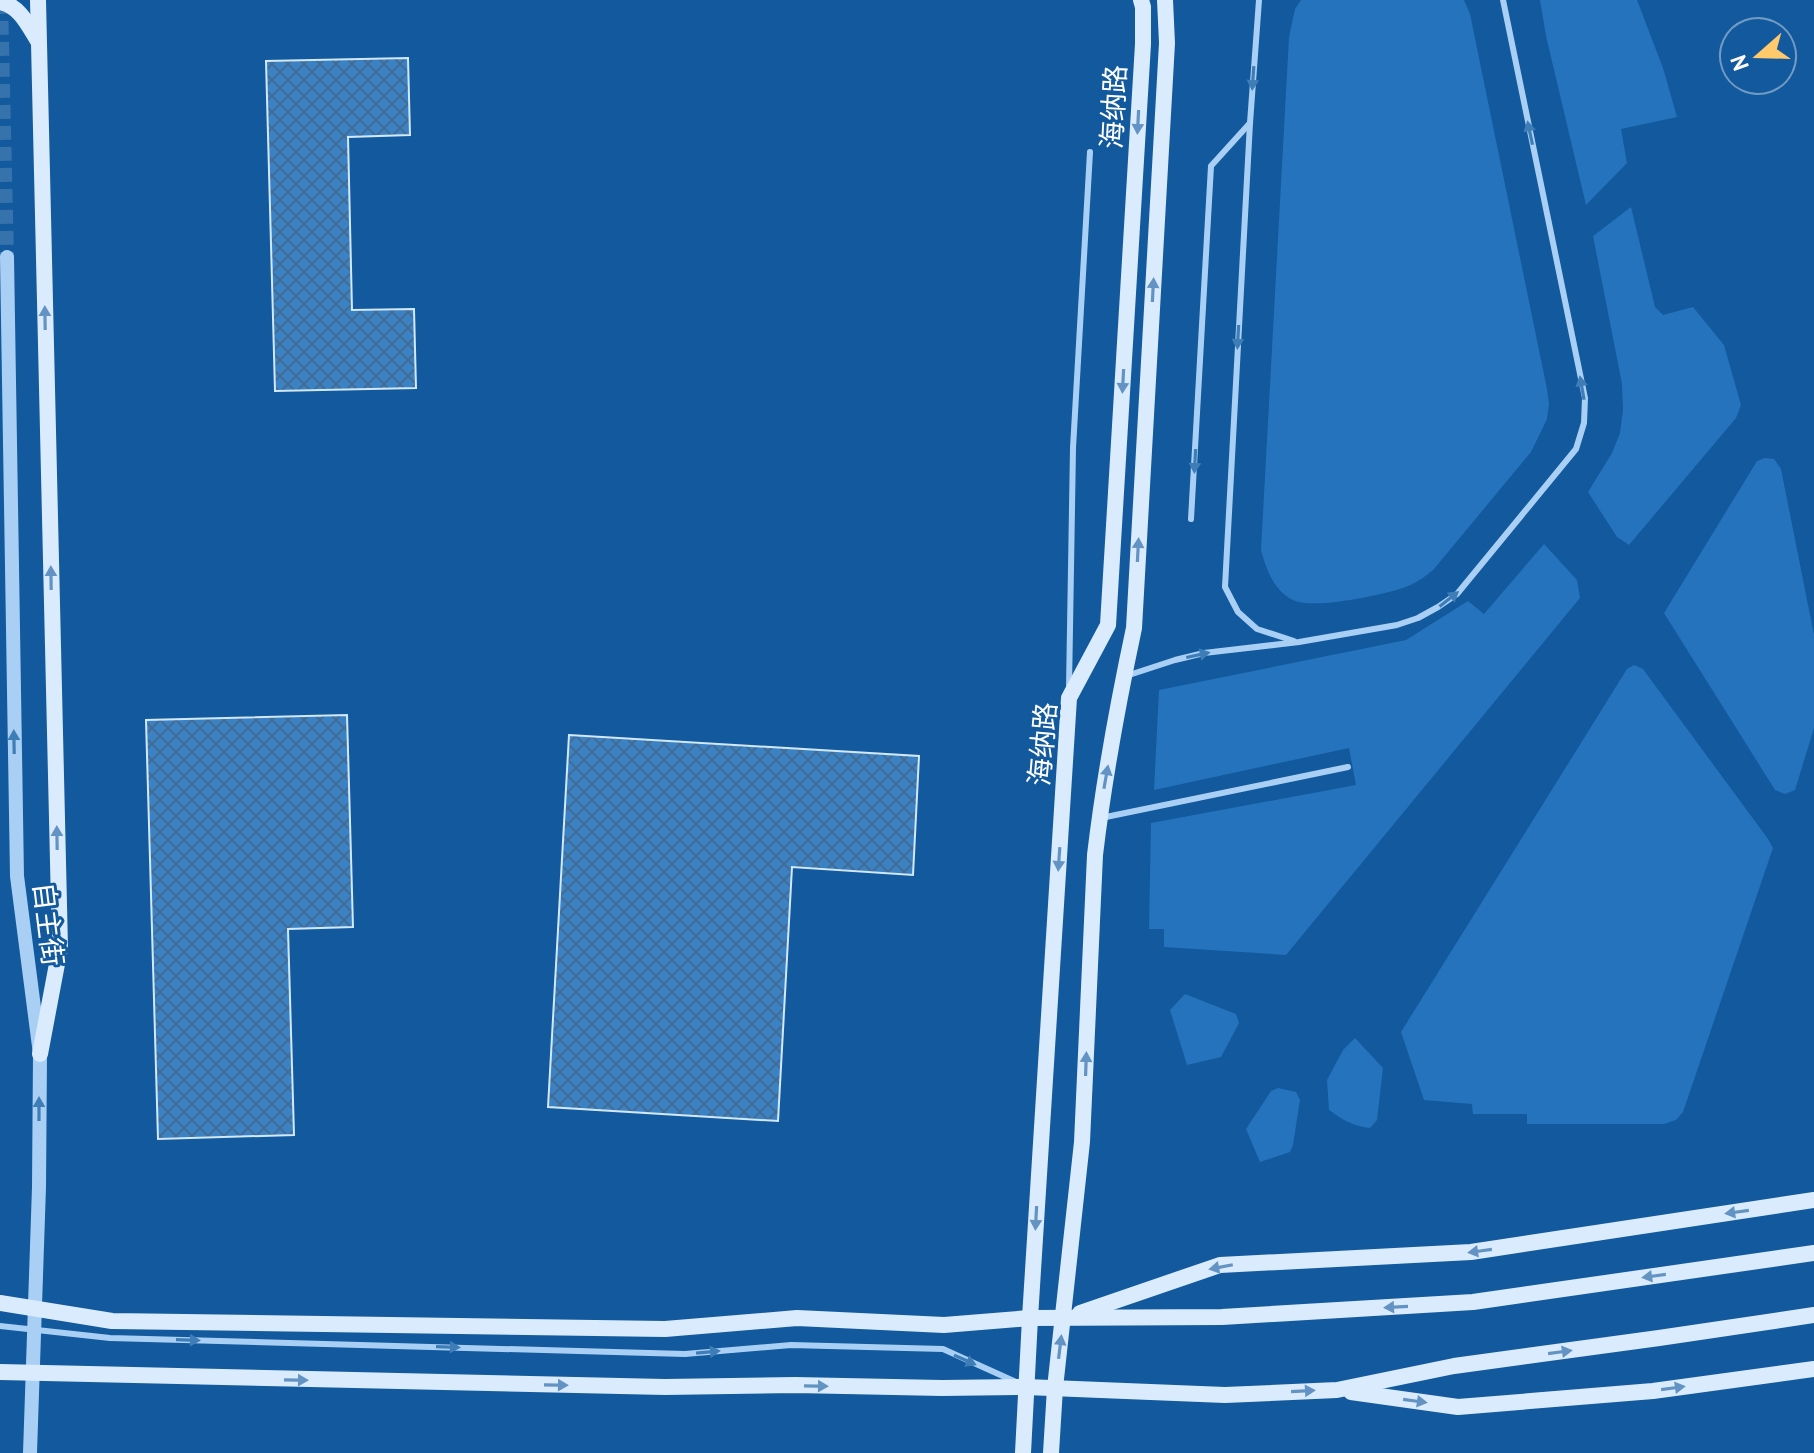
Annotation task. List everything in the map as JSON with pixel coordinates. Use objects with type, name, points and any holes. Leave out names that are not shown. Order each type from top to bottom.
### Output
[{"type":"main road","points":[[38,0],[60,948],[40,1054]]},
{"type":"main road","name":"海纳路","points":[[1023,1453],[1069,698],[1108,625],[1143,44],[1141,0]]},
{"type":"main road","name":"海纳路","points":[[1051,1453],[1055,1388],[1082,1142],[1095,855],[1123,677],[1134,628],[1167,43],[1165,0]]},
{"type":"main road","points":[[0,2],[9,4],[24,18],[39,43]]},
{"type":"main road","points":[[1064,1318],[1220,1265],[1471,1252],[1814,1200]]},
{"type":"main road","points":[[0,1303],[112,1321],[665,1329],[797,1318],[944,1325],[1030,1318],[1222,1317],[1473,1302],[1814,1253]]},
{"type":"main road","points":[[0,1372],[665,1387],[1026,1387],[1225,1395],[1337,1390],[1454,1366],[1814,1315]]},
{"type":"main road","points":[[1337,1390],[1458,1407],[1653,1391],[1814,1369]]},
{"type":"street","name":"自主街","points":[[7,257],[17,876],[40,1054],[30,1453]]},
{"type":"lane","points":[[1259,0],[1225,587],[1238,612],[1257,629],[1299,642]]},
{"type":"lane","points":[[1123,677],[1204,653],[1299,642],[1397,625],[1418,618],[1457,594],[1576,449],[1584,423],[1585,398],[1503,0]]},
{"type":"lane","points":[[1191,519],[1211,166],[1250,123]]},
{"type":"lane","points":[[1069,698],[1073,448],[1090,152]]},
{"type":"lane","points":[[1099,818],[1348,767]]},
{"type":"lane","points":[[0,1326],[110,1338],[685,1354],[791,1345],[943,1349],[1026,1387]]},
{"type":"shaded area","points":[[1301,0],[1464,0],[1470,14],[1549,404],[1547,419],[1531,452],[1431,572],[1393,591],[1316,603],[1303,603],[1286,596],[1268,572],[1261,550],[1289,37],[1295,9]]},
{"type":"shaded area","points":[[1540,0],[1637,0],[1663,68],[1677,117],[1621,129],[1627,163],[1586,205],[1546,36]]},
{"type":"shaded area","points":[[1631,207],[1655,307],[1663,315],[1693,307],[1724,345],[1741,405],[1736,418],[1629,545],[1617,537],[1588,492],[1612,453],[1620,433],[1623,410],[1622,384],[1593,236]]},
{"type":"shaded area","points":[[1774,459],[1781,469],[1814,635],[1814,728],[1795,790],[1785,794],[1775,790],[1664,613],[1757,461]]},
{"type":"shaded area","points":[[1544,544],[1577,580],[1580,598],[1286,955],[1164,947],[1164,929],[1149,929],[1151,823],[1356,785],[1349,748],[1154,790],[1159,690],[1406,640],[1468,601],[1484,614]]},
{"type":"shaded area","points":[[1634,665],[1643,669],[1773,848],[1683,1112],[1676,1120],[1664,1124],[1527,1124],[1527,1114],[1473,1114],[1472,1104],[1424,1100],[1401,1032],[1627,669]]},
{"type":"shaded area","points":[[1185,994],[1236,1014],[1239,1023],[1221,1057],[1187,1065],[1170,1010]]},
{"type":"shaded area","points":[[1355,1038],[1383,1068],[1377,1120],[1370,1128],[1348,1122],[1329,1110],[1327,1080],[1343,1050]]},
{"type":"shaded area","points":[[1278,1088],[1296,1092],[1300,1100],[1293,1145],[1290,1152],[1260,1162],[1246,1129],[1271,1091]]},
{"type":"building","points":[[408,58],[410,135],[348,137],[352,310],[414,309],[416,388],[275,391],[266,61]]},
{"type":"building","points":[[347,715],[353,927],[288,929],[294,1135],[158,1139],[146,720]]},
{"type":"building","points":[[569,735],[919,756],[913,875],[792,867],[778,1121],[548,1107]]},
{"type":"tunnel","points":[[1,0],[7,257]]}]
